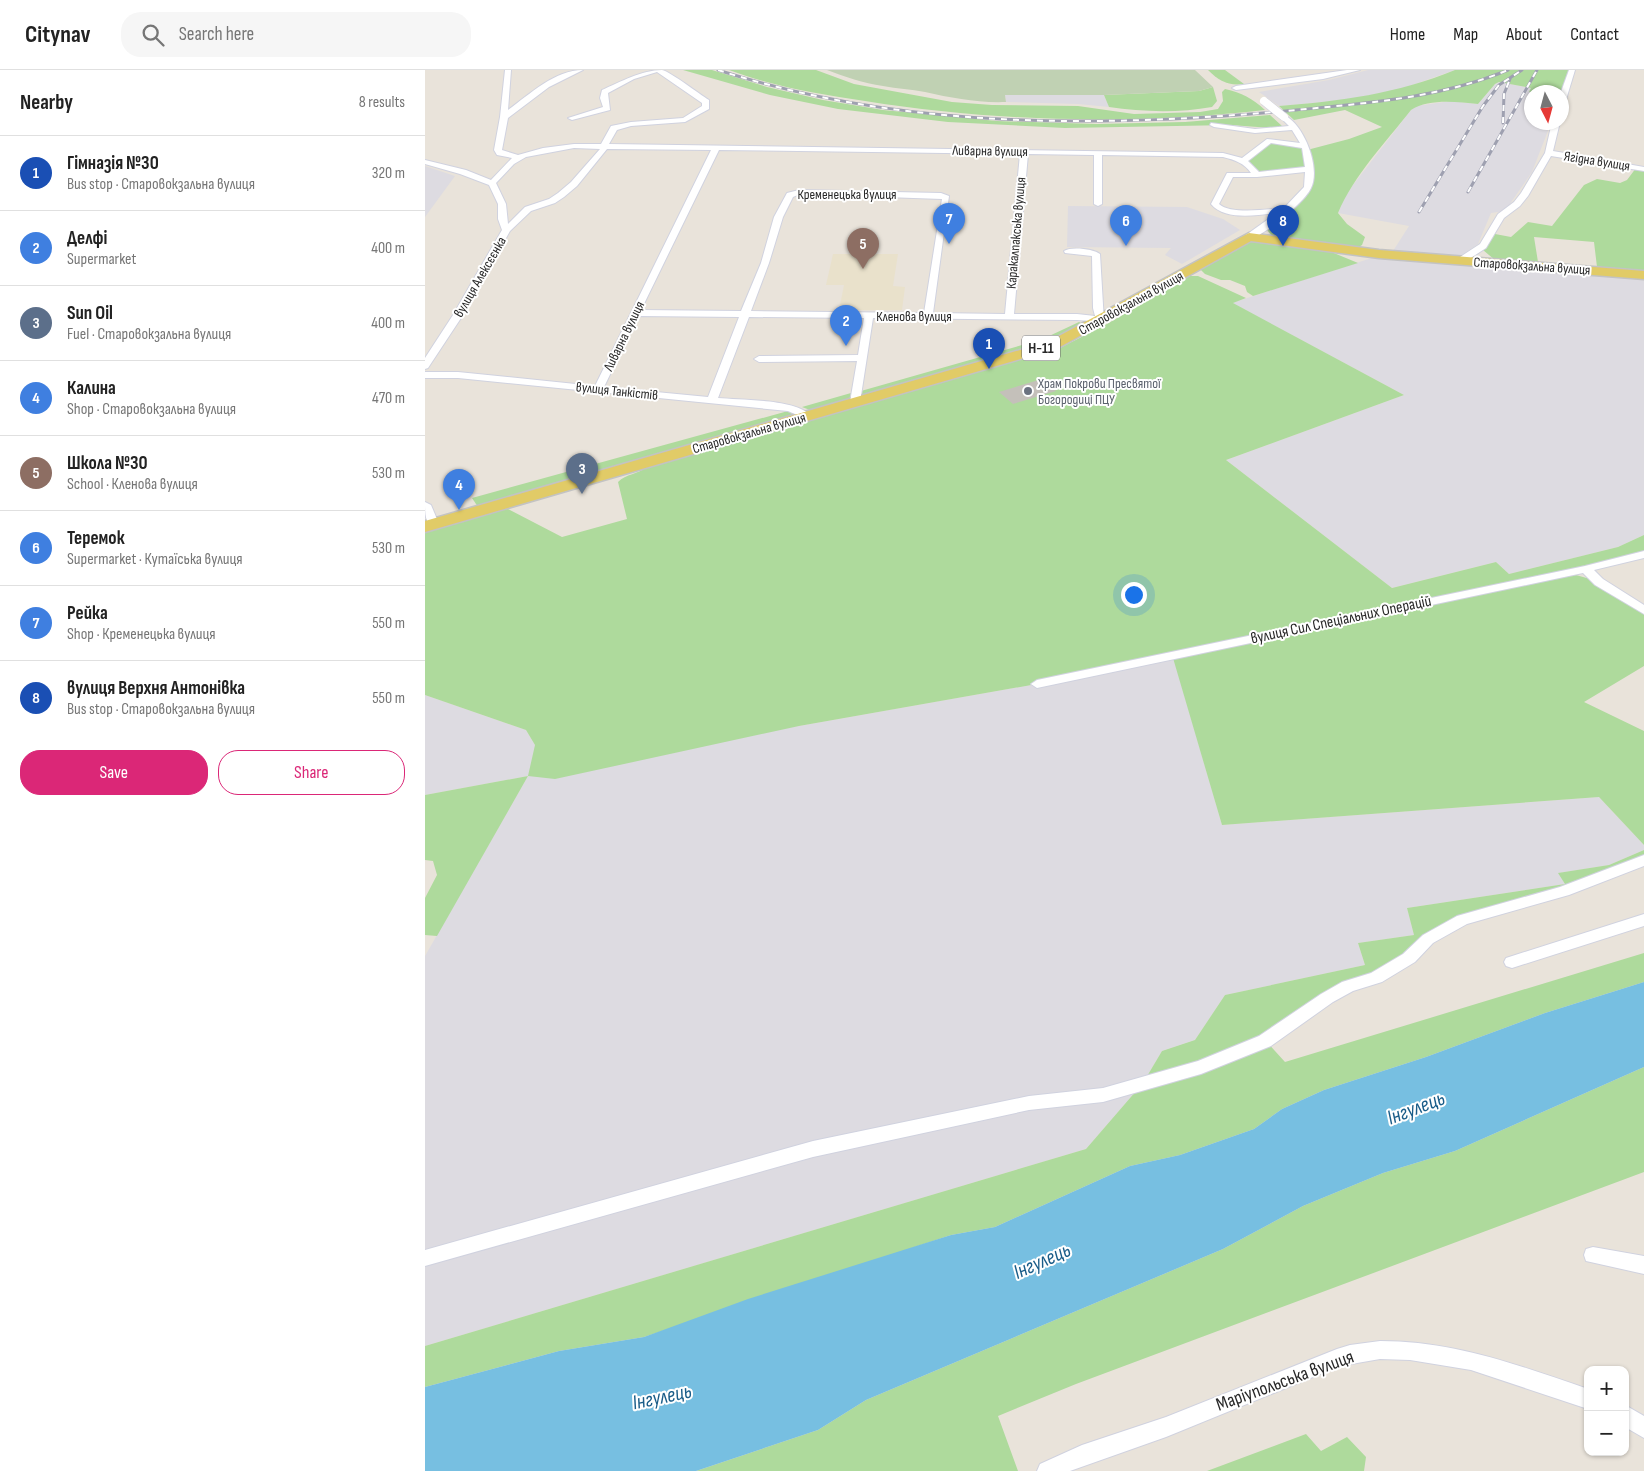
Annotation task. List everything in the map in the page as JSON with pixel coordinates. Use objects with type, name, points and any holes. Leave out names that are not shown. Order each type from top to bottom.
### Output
[{"type":"main road","name":"Старовокзальна вулиця","points":[[429,525],[1047,347],[1101,320],[1249,237],[1317,248],[1460,261],[1543,265],[1644,275]]},
{"type":"street","points":[[508,70],[498,150],[500,153],[517,157]]},
{"type":"street","points":[[503,117],[545,85],[580,70]]},
{"type":"street","points":[[506,230],[528,209],[552,201],[574,184],[606,146],[605,144],[614,128],[621,125],[685,120],[707,107],[706,102],[657,70],[632,78],[605,92],[604,98],[607,108],[572,118]]},
{"type":"street","points":[[1249,237],[1286,210],[1303,194],[1308,186],[1309,170],[1306,146],[1295,128],[1255,94],[1236,88],[1323,77],[1357,70]]},
{"type":"street","points":[[1567,85],[1572,70]]},
{"type":"street","points":[[1214,125],[1255,131],[1295,128]]},
{"type":"street","points":[[1460,261],[1483,246],[1501,216],[1521,199],[1549,153],[1554,130]]},
{"type":"street","points":[[1274,131],[1278,142]]},
{"type":"street","points":[[1257,175],[1244,160],[1267,142],[1306,146]]},
{"type":"street","name":"Ливарна вулиця","points":[[517,157],[530,152],[558,147],[606,146],[1024,151],[1223,156],[1244,160]]},
{"type":"street","name":"Ливарна вулиця","points":[[598,389],[716,147]]},
{"type":"street","name":"Каракалпакська вулиця","points":[[1009,316],[1024,151]]},
{"type":"street","points":[[1098,153],[1098,204]]},
{"type":"street","name":"Ягідна вулиця","points":[[1549,153],[1644,169]]},
{"type":"street","points":[[425,162],[492,182],[517,157]]},
{"type":"street","points":[[1286,210],[1231,212],[1221,210],[1215,204],[1230,175],[1257,175],[1309,170]]},
{"type":"street","name":"вулиця Алексєєнка","points":[[425,366],[459,315],[506,230],[502,219],[502,204],[492,182]]},
{"type":"street","name":"Кременецька вулиця","points":[[712,401],[788,196],[799,192],[941,195],[946,198],[928,315]]},
{"type":"street","points":[[1068,251],[1096,254],[1098,308],[1101,320]]},
{"type":"street","name":"Кленова вулиця","points":[[636,313],[1077,317],[1101,320]]},
{"type":"street","points":[[855,402],[869,316]]},
{"type":"street","points":[[759,359],[863,358]]},
{"type":"street","name":"вулиця Танкістів","points":[[425,375],[458,375],[788,408],[800,411],[806,416]]},
{"type":"street","points":[[425,505],[429,525]]},
{"type":"street","name":"вулиця Сил Спеціальних Операцій","points":[[1037,684],[1586,569],[1644,554]]},
{"type":"street","points":[[1586,569],[1599,582],[1644,610]]},
{"type":"street","points":[[425,1258],[813,1149],[1029,1103],[1103,1095],[1201,1067],[1265,1041],[1327,998],[1348,986],[1376,978],[1409,958],[1428,939],[1462,920],[1564,892],[1644,860]]},
{"type":"street","points":[[1512,962],[1644,920]]},
{"type":"street","points":[[1593,1255],[1644,1265]]},
{"type":"street","name":"Маріупольська вулиця","points":[[1047,1471],[1082,1455],[1167,1427],[1349,1354],[1367,1352],[1441,1354],[1475,1362],[1584,1399]]},
{"type":"street","points":[[1629,1418],[1644,1428]]},
{"type":"shaded area","points":[[1368,70],[1455,70],[1401,89],[1347,100],[1279,106],[1259,92],[1329,80]]},
{"type":"shaded area","points":[[1499,82],[1524,87],[1524,130],[1548,130],[1532,172],[1505,211],[1491,213],[1478,244],[1460,256],[1393,251],[1409,226],[1338,213],[1353,185],[1411,110],[1416,106],[1451,101],[1478,104],[1495,84]]},
{"type":"shaded area","points":[[1005,95],[1104,95],[1109,107],[1006,102]]},
{"type":"shaded area","points":[[425,166],[455,176],[425,217]]},
{"type":"shaded area","points":[[1068,206],[1187,207],[1223,219],[1240,230],[1182,264],[1165,255],[1171,248],[1067,247]]},
{"type":"shaded area","points":[[833,254],[898,254],[893,286],[905,287],[902,310],[839,310],[844,285],[826,285]]},
{"type":"shaded area","points":[[1378,256],[1644,277],[1644,535],[1618,547],[1509,574],[1496,562],[1392,588],[1226,460],[1404,395],[1232,303]]},
{"type":"shaded area","points":[[1173,656],[1222,825],[1599,797],[1644,845],[1644,850],[1609,865],[1559,873],[1565,884],[1407,908],[1414,935],[1358,943],[1365,965],[1225,995],[1195,1040],[1162,1051],[1143,1083],[1086,1149],[425,1346],[425,956],[528,776],[425,795],[425,695],[526,730],[535,745],[799,726],[1037,684]]},
{"type":"green space","points":[[683,70],[712,70],[767,87],[823,100],[883,110],[997,121],[1097,124],[1185,122],[1270,115],[1282,126],[1271,128],[1231,125],[1065,128],[948,122],[838,109],[770,95]]},
{"type":"green space","points":[[729,70],[816,70],[854,84],[952,102],[992,105],[1078,106],[1134,114],[1200,112],[1218,109],[1223,101],[1222,92],[1225,89],[1247,96],[1265,110],[1165,118],[1065,119],[1014,117],[914,108],[865,101],[779,85]]},
{"type":"green space","points":[[827,70],[1195,70],[1213,87],[1199,91],[1104,95],[1005,95],[1006,102],[985,102],[876,85],[854,80]]},
{"type":"green space","points":[[1208,70],[1225,70],[1244,84],[1224,82]]},
{"type":"green space","points":[[1455,70],[1570,70],[1564,85],[1524,85],[1524,87],[1499,82],[1495,84],[1478,104],[1435,102],[1418,106],[1411,110],[1362,172],[1338,213],[1347,224],[1365,237],[1362,245],[1357,248],[1272,236],[1267,230],[1303,194],[1309,170],[1257,175],[1244,160],[1267,142],[1306,146],[1307,150],[1349,139],[1382,127],[1345,110],[1294,120],[1279,106],[1324,102],[1390,91]]},
{"type":"green space","points":[[1213,87],[1217,101],[1212,107],[1174,111],[1147,111],[1109,107],[1104,95],[1199,91]]},
{"type":"green space","points":[[1636,168],[1644,170],[1644,272],[1597,267],[1594,242],[1534,237],[1538,262],[1495,260],[1483,250],[1495,234],[1511,237],[1528,222],[1552,226],[1584,185],[1597,179],[1620,183],[1627,180]]},
{"type":"green space","points":[[1251,242],[1329,251],[1358,263],[1253,296],[1247,292],[1245,286],[1205,274],[1200,269],[1242,245]]},
{"type":"green space","points":[[1190,276],[1198,276],[1246,298],[1233,303],[1404,395],[1226,460],[1392,588],[1496,562],[1509,574],[1618,547],[1644,535],[1644,551],[1579,568],[1370,610],[1037,684],[799,726],[555,779],[528,776],[535,745],[526,730],[425,695],[425,532],[493,511],[508,509],[562,537],[627,519],[618,482],[647,467],[886,396],[1058,349],[1107,324]]},
{"type":"green space","points":[[1079,322],[1085,325],[1057,341],[860,395],[861,391],[1047,337]]},
{"type":"green space","points":[[851,393],[849,401],[810,410],[802,407]]},
{"type":"green space","points":[[788,411],[796,416],[478,507],[472,498]]},
{"type":"green space","points":[[1576,575],[1590,579],[1644,613],[1644,666],[1584,702],[1644,731],[1644,845],[1599,797],[1222,825],[1173,658],[1561,576]]},
{"type":"green space","points":[[528,776],[437,936],[425,935],[425,898],[437,875],[433,861],[425,860],[425,795]]},
{"type":"green space","points":[[1644,850],[1644,860],[1462,920],[1409,958],[1348,986],[1266,1041],[1285,1062],[1644,953],[1644,982],[1545,1013],[1426,1057],[1324,1090],[1282,1109],[1254,1129],[1180,1155],[1130,1166],[995,1227],[951,1235],[644,1337],[559,1351],[425,1387],[425,1346],[1086,1149],[1143,1083],[1162,1051],[1195,1040],[1225,995],[1365,965],[1358,943],[1414,935],[1407,908],[1565,884],[1558,873],[1609,865]]},
{"type":"green space","points":[[1644,1067],[1644,1172],[1076,1384],[998,1416],[1018,1471],[696,1471],[818,1430],[866,1400],[1223,1249],[1303,1206],[1383,1173],[1455,1151]]},
{"type":"green space","points":[[1306,1434],[1321,1451],[1347,1437],[1366,1457],[1364,1471],[1207,1471]]},
{"type":"water","name":"Інгулець","points":[[1644,982],[1644,1067],[1455,1151],[1383,1173],[1303,1206],[1223,1249],[866,1400],[818,1430],[696,1471],[425,1471],[425,1387],[559,1351],[644,1337],[748,1299],[951,1235],[995,1227],[1130,1166],[1180,1155],[1254,1129],[1282,1109],[1324,1090],[1426,1057],[1545,1013]]},
{"type":"building","name":"Храм Покрови Пресвятої Богородиці ПЦУ","points":[[1042,379],[1056,391],[1013,404],[999,392]]},
{"type":"railway","points":[[718,70],[788,90],[860,104],[932,114],[1004,119],[1077,121],[1223,116],[1377,102],[1456,87],[1508,70]]},
{"type":"railway","points":[[1419,212],[1483,106],[1499,85],[1522,70]]},
{"type":"railway","points":[[1468,192],[1537,70]]},
{"type":"railway","points":[[1503,123],[1504,94],[1510,79]]},
{"type":"place","name":"Рейка","points":[[949,244]]},
{"type":"place","name":"Теремок","points":[[1126,246]]},
{"type":"place","name":"вулиця Верхня Антонівка","points":[[1283,246]]},
{"type":"place","name":"Школа №30","points":[[863,269]]},
{"type":"place","name":"Делфі","points":[[846,346]]},
{"type":"place","name":"Гімназія №30","points":[[989,369]]},
{"type":"place","name":"Храм Покрови Пресвятої Богородиці ПЦУ","points":[[1028,391]]},
{"type":"place","name":"Sun Oil","points":[[582,494]]},
{"type":"place","name":"Калина","points":[[459,510]]}]
